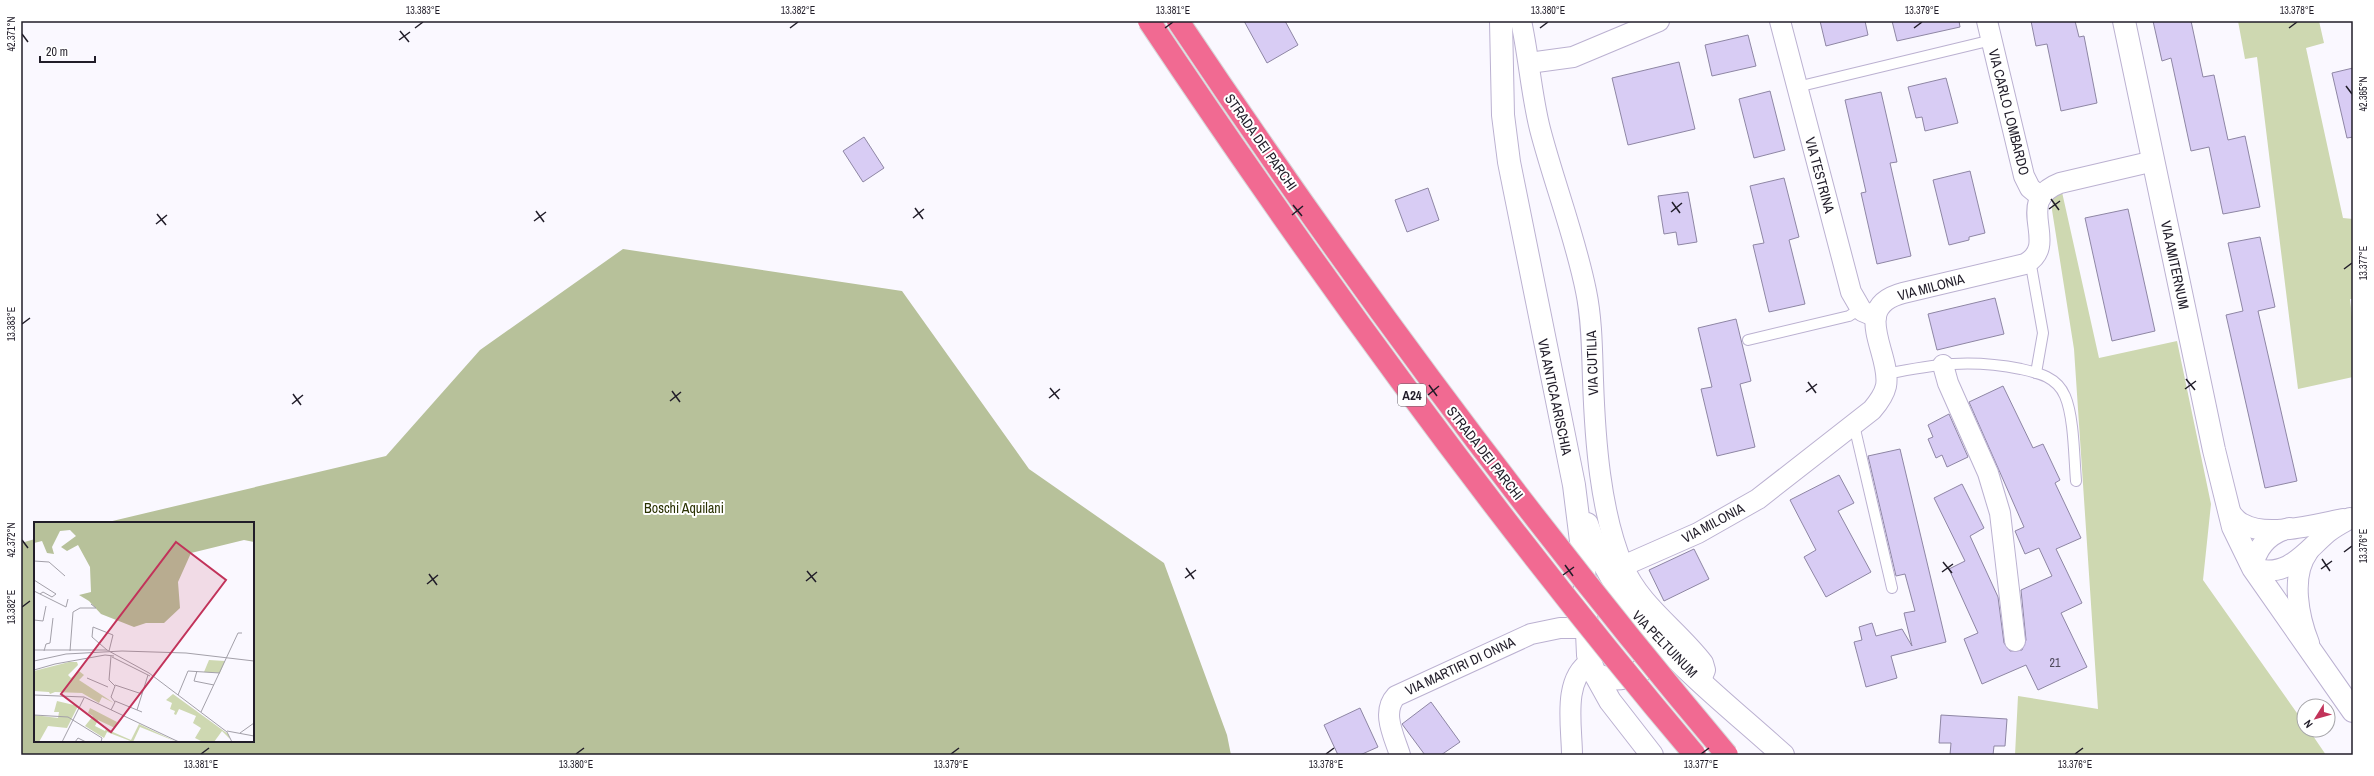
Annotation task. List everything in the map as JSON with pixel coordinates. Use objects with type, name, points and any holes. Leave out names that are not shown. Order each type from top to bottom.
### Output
[{"type":"highway","name":"STRADA DEI PARCHI","points":[[1149,21],[1215,119],[1376,347],[1492,502],[1695,755]]},
{"type":"highway","name":"STRADA DEI PARCHI","points":[[1178,21],[1288,182],[1452,411],[1610,613],[1727,755]]},
{"type":"main road","name":"VIA ANTICA ARISCHIA","points":[[1501,21],[1503,115],[1508,162],[1574,484],[1584,565],[1586,628],[1592,668],[1610,701],[1652,755]]},
{"type":"main road","name":"VIA AMITERNUM","points":[[2124,21],[2228,509],[2236,535],[2253,568],[2353,711]]},
{"type":"main road","name":"VIA PELTUINUM","points":[[1574,484],[1600,557],[1618,590],[1639,619],[1656,639],[1783,755]]},
{"type":"main road","points":[[1586,628],[1593,617],[1613,609],[1630,613],[1639,619]]},
{"type":"main road","points":[[1592,668],[1612,679],[1622,679],[1638,673],[1652,657],[1656,639]]},
{"type":"street","name":"VIA CUTILIA","points":[[1521,21],[1540,131],[1586,292],[1590,324],[1593,399],[1602,482],[1611,530],[1623,566],[1642,597],[1703,663],[1705,670],[1701,680]]},
{"type":"street","points":[[1529,63],[1573,57],[1659,21]]},
{"type":"street","name":"VIA TESTRINA","points":[[1780,21],[1851,292],[1868,313]]},
{"type":"street","name":"VIA CARLO LOMBARDO","points":[[1990,30],[2024,176],[2030,188],[2041,197]]},
{"type":"street","points":[[2029,261],[2037,253],[2040,244],[2036,214],[2041,197],[2049,189],[2060,183],[2154,161]]},
{"type":"street","name":"VIA MILONIA","points":[[1623,566],[1681,541],[1725,519],[1758,499],[1872,410],[1882,397],[1886,387],[1886,374],[1875,330],[1868,313],[1899,294],[2029,261]]},
{"type":"street","points":[[1943,365],[1948,383],[1988,473],[2000,513],[2015,641]]},
{"type":"street","points":[[2228,509],[2237,520],[2249,527],[2271,529],[2289,528],[2352,517]]},
{"type":"street","points":[[2289,528],[2275,534],[2262,543],[2256,552],[2253,568],[2271,570],[2287,567],[2299,561],[2331,530],[2352,517]]},
{"type":"street","points":[[2308,552],[2300,569],[2300,604],[2304,630],[2314,656]]},
{"type":"street","name":"VIA MARTIRI DI ONNA","points":[[1400,755],[1388,714],[1389,704],[1396,696],[1531,634],[1560,628],[1586,628]]},
{"type":"street","points":[[1572,755],[1573,688],[1580,670],[1592,668]]},
{"type":"lane","points":[[1797,87],[1990,30]]},
{"type":"lane","points":[[2029,261],[2043,333],[2036,373]]},
{"type":"lane","points":[[1748,340],[1849,316],[1868,313]]},
{"type":"lane","points":[[1886,374],[1943,365],[1988,363],[2036,373],[2051,379],[2065,396],[2068,408],[2076,481]]},
{"type":"lane","points":[[1854,425],[1892,588]]},
{"type":"green space","points":[[2238,21],[2319,21],[2324,43],[2306,48],[2343,218],[2353,219],[2353,299],[2350,299],[2353,326],[2353,377],[2298,389],[2257,57],[2245,59]]},
{"type":"green space","points":[[2062,192],[2099,358],[2177,341],[2211,504],[2203,580],[2296,712],[2296,738],[2314,738],[2326,755],[2015,755],[2018,696],[2098,709],[2074,349],[2052,210],[2053,199]]},
{"type":"green space","name":"Boschi Aquilani","points":[[623,249],[902,291],[1029,469],[1164,563],[1227,735],[1231,755],[21,755],[21,543],[34,539],[34,742],[254,742],[254,522],[108,522],[386,456],[480,350]]},
{"type":"building","points":[[1244,21],[1285,21],[1298,45],[1267,63]]},
{"type":"building","points":[[1820,21],[1865,21],[1868,35],[1826,46]]},
{"type":"building","points":[[1892,21],[1959,21],[1960,27],[1897,41]]},
{"type":"building","points":[[2031,21],[2075,21],[2079,37],[2084,36],[2097,103],[2061,111],[2047,44],[2036,46]]},
{"type":"building","points":[[2153,21],[2191,21],[2203,77],[2214,75],[2228,140],[2245,136],[2260,207],[2223,214],[2209,147],[2191,151],[2171,58],[2162,61]]},
{"type":"building","points":[[1748,35],[1756,66],[1712,76],[1705,45]]},
{"type":"building","points":[[1679,62],[1695,129],[1628,145],[1612,78]]},
{"type":"building","points":[[2353,68],[2353,137],[2347,138],[2332,73]]},
{"type":"building","points":[[1946,78],[1958,123],[1925,131],[1922,117],[1916,118],[1908,87]]},
{"type":"building","points":[[1770,91],[1785,150],[1754,158],[1739,99]]},
{"type":"building","points":[[1881,92],[1897,162],[1890,163],[1911,256],[1877,264],[1861,193],[1866,192],[1845,100]]},
{"type":"building","points":[[864,137],[884,168],[863,182],[843,151]]},
{"type":"building","points":[[1970,171],[1985,233],[1969,237],[1969,240],[1949,245],[1933,180]]},
{"type":"building","points":[[1784,178],[1799,237],[1789,240],[1805,304],[1769,312],[1753,245],[1764,243],[1750,186]]},
{"type":"building","points":[[1428,188],[1439,220],[1407,232],[1395,200]]},
{"type":"building","points":[[1688,192],[1697,242],[1678,245],[1676,232],[1664,234],[1658,196]]},
{"type":"building","points":[[2128,209],[2155,331],[2112,341],[2085,218]]},
{"type":"building","points":[[2260,237],[2275,307],[2258,311],[2297,481],[2265,488],[2226,315],[2243,311],[2228,243]]},
{"type":"building","points":[[1995,298],[2004,334],[1937,350],[1928,314]]},
{"type":"building","points":[[1736,319],[1751,381],[1740,384],[1755,447],[1717,456],[1701,389],[1712,387],[1698,328]]},
{"type":"building","points":[[2003,386],[2033,448],[2043,444],[2060,480],[2055,483],[2081,538],[2056,549],[2082,603],[2061,613],[2087,667],[2038,690],[2026,665],[1982,684],[1964,639],[1978,633],[1949,569],[1965,561],[1934,498],[1962,484],[1984,528],[1970,536],[1998,597],[2004,643],[2010,651],[2022,650],[2026,640],[2021,590],[2052,576],[2039,548],[2025,554],[2015,531],[2024,527],[1969,402]]},
{"type":"building","points":[[1949,414],[1968,457],[1947,467],[1942,455],[1936,458],[1928,439],[1933,437],[1928,425]]},
{"type":"building","points":[[1900,449],[1946,642],[1891,656],[1897,678],[1866,687],[1854,642],[1862,640],[1859,627],[1872,623],[1876,636],[1902,629],[1912,646],[1904,613],[1915,611],[1905,574],[1896,576],[1868,456]]},
{"type":"building","points":[[1839,475],[1854,503],[1838,511],[1871,572],[1826,597],[1804,557],[1816,550],[1790,500]]},
{"type":"building","points":[[1694,549],[1709,579],[1664,601],[1649,570]]},
{"type":"building","points":[[1431,702],[1460,742],[1441,755],[1425,755],[1402,724]]},
{"type":"building","points":[[1360,708],[1378,747],[1360,755],[1338,755],[1324,725]]},
{"type":"building","points":[[1941,715],[2007,719],[2005,746],[1994,746],[1993,755],[1950,755],[1951,743],[1939,743]]}]
